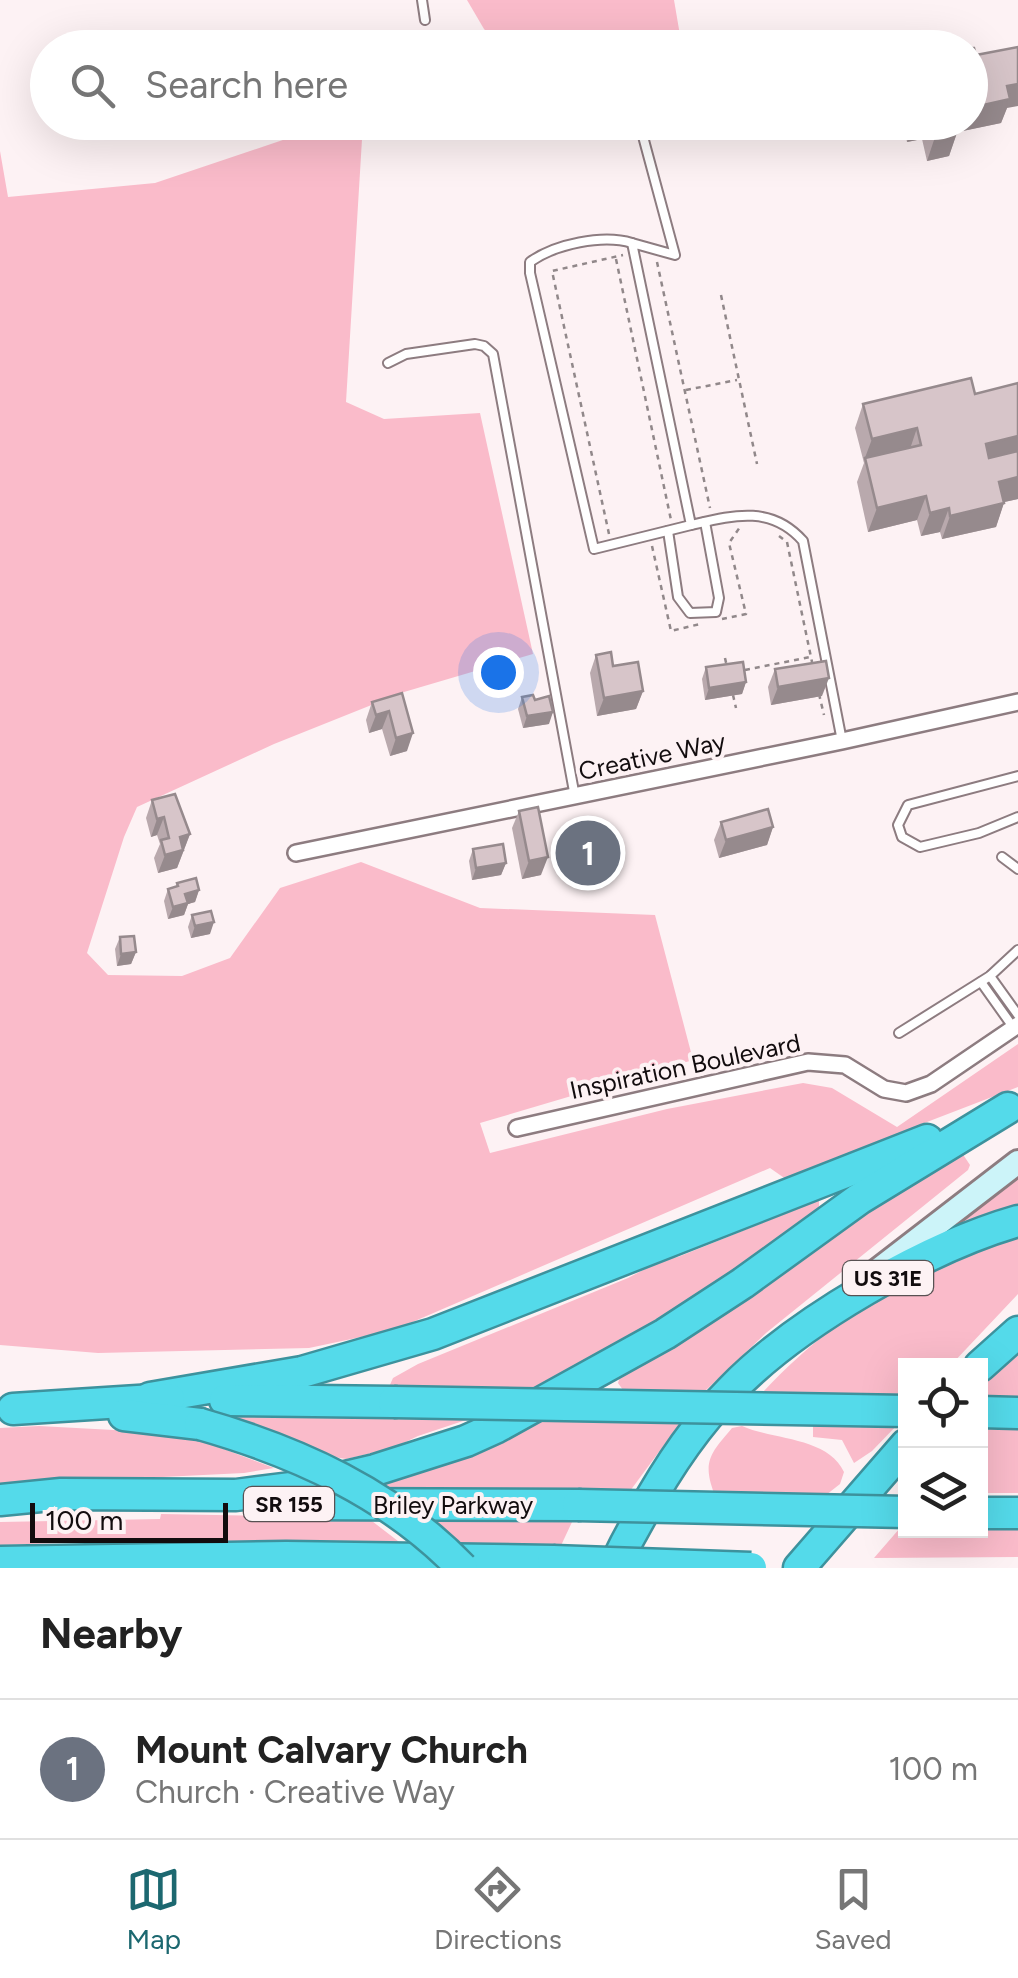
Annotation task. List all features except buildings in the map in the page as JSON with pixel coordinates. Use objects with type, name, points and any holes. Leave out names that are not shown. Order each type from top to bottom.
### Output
[{"type":"highway","points":[[150,1398],[302,1372],[433,1334],[1013,1106]]},
{"type":"highway","points":[[0,1502],[61,1494],[236,1494],[307,1486],[466,1441],[665,1334],[743,1284],[858,1199],[1013,1106]]},
{"type":"highway","name":"US 31E","points":[[615,1565],[654,1493],[693,1436],[729,1392],[768,1355],[904,1269],[960,1242],[1018,1221]]},
{"type":"highway","points":[[988,1359],[1018,1332]]},
{"type":"highway","points":[[6,1408],[150,1398],[898,1411]]},
{"type":"highway","points":[[6,1408],[200,1424],[264,1442],[345,1480],[402,1516],[462,1568]]},
{"type":"highway","points":[[988,1412],[1018,1413]]},
{"type":"highway","points":[[800,1568],[903,1448]]},
{"type":"highway","name":"Briley Parkway","points":[[0,1502],[578,1505],[898,1512]]},
{"type":"highway","points":[[988,1513],[1018,1513]]},
{"type":"highway","name":"SR 155","points":[[24,1563],[286,1557],[752,1568]]},
{"type":"highway","points":[[479,1568],[538,1561]]},
{"type":"main road","points":[[768,1355],[1018,1162]]},
{"type":"main road","points":[[987,1358],[1018,1322]]},
{"type":"street","name":"Creative Way","points":[[296,853],[575,798],[1018,702]]},
{"type":"street","name":"Inspiration Boulevard","points":[[517,1128],[808,1062],[845,1065],[884,1090],[906,1093],[931,1084],[1016,1022]]},
{"type":"lane","points":[[422,0],[425,20]]},
{"type":"lane","points":[[645,140],[675,255],[612,236],[541,254],[530,262],[594,549],[670,526],[733,516],[774,518],[790,527],[804,542],[842,742]]},
{"type":"lane","points":[[632,242],[691,525]]},
{"type":"lane","points":[[388,363],[406,354],[476,344],[493,354],[575,798]]},
{"type":"lane","points":[[670,526],[678,597],[690,613],[716,612],[719,598],[704,522]]},
{"type":"lane","points":[[1018,776],[908,806],[898,825],[902,838],[920,847],[979,833],[1018,817]]},
{"type":"lane","points":[[1002,858],[1018,869]]},
{"type":"lane","points":[[900,1034],[990,976],[1018,950]]},
{"type":"lane","points":[[990,976],[1016,1022]]},
{"type":"lane","points":[[981,982],[1016,1022]]},
{"type":"path","points":[[610,535],[552,271],[628,254]]},
{"type":"path","points":[[616,257],[670,526]]},
{"type":"path","points":[[657,262],[711,512]]},
{"type":"path","points":[[720,294],[757,464]]},
{"type":"path","points":[[685,390],[739,379]]},
{"type":"path","points":[[652,544],[671,631],[746,614],[729,543],[741,526]]},
{"type":"path","points":[[745,670],[812,659],[787,542],[776,534]]},
{"type":"path","points":[[725,658],[729,673]]},
{"type":"path","points":[[816,680],[823,715],[832,715]]},
{"type":"path","points":[[732,690],[736,708]]},
{"type":"shaded area","points":[[467,0],[674,0],[679,30],[485,30]]},
{"type":"shaded area","points":[[283,140],[362,140],[346,402],[384,419],[480,413],[533,654],[404,692],[274,744],[137,807],[87,953],[108,975],[182,976],[230,958],[280,888],[361,862],[480,908],[655,915],[693,1060],[480,1123],[490,1153],[667,1109],[803,1083],[832,1088],[897,1127],[1018,1044],[1018,1087],[790,1182],[770,1168],[394,1330],[309,1348],[98,1353],[0,1345],[0,151],[8,197],[155,183]]},
{"type":"shaded area","points":[[960,1150],[970,1165],[968,1170],[766,1333],[705,1391],[623,1390],[618,1383],[622,1371],[859,1207]]},
{"type":"shaded area","points":[[1018,1172],[1018,1208],[935,1237]]},
{"type":"shaded area","points":[[819,1200],[819,1211],[714,1290],[547,1389],[389,1387],[393,1378],[418,1364],[628,1278],[664,1259],[678,1257]]},
{"type":"shaded area","points":[[1018,1233],[1018,1294],[958,1358],[898,1358],[898,1395],[763,1392],[848,1317],[953,1255]]},
{"type":"shaded area","points":[[1018,1347],[1018,1396],[988,1396],[988,1381]]},
{"type":"shaded area","points":[[214,1413],[484,1414],[393,1448],[346,1459],[310,1453]]},
{"type":"shaded area","points":[[540,1415],[684,1418],[630,1491],[377,1487],[377,1479]]},
{"type":"shaded area","points":[[813,1420],[898,1421],[872,1451],[854,1463],[842,1440],[813,1437]]},
{"type":"shaded area","points":[[988,1423],[1018,1424],[1018,1493],[988,1493]]},
{"type":"shaded area","points":[[39,1426],[151,1432],[200,1440],[274,1468],[244,1473],[0,1485],[0,1428]]},
{"type":"shaded area","points":[[742,1426],[826,1452],[844,1472],[840,1484],[826,1495],[714,1493],[709,1473],[711,1458],[732,1428]]},
{"type":"shaded area","points":[[161,1514],[368,1518],[407,1548],[123,1541],[0,1545],[0,1522],[160,1519]]},
{"type":"shaded area","points":[[418,1521],[572,1522],[558,1552],[452,1550]]},
{"type":"shaded area","points":[[1018,1527],[1018,1557],[874,1558],[898,1530],[898,1538],[988,1538],[988,1528]]},
{"type":"place","name":"Mount Calvary Church","points":[[588,853]]}]
